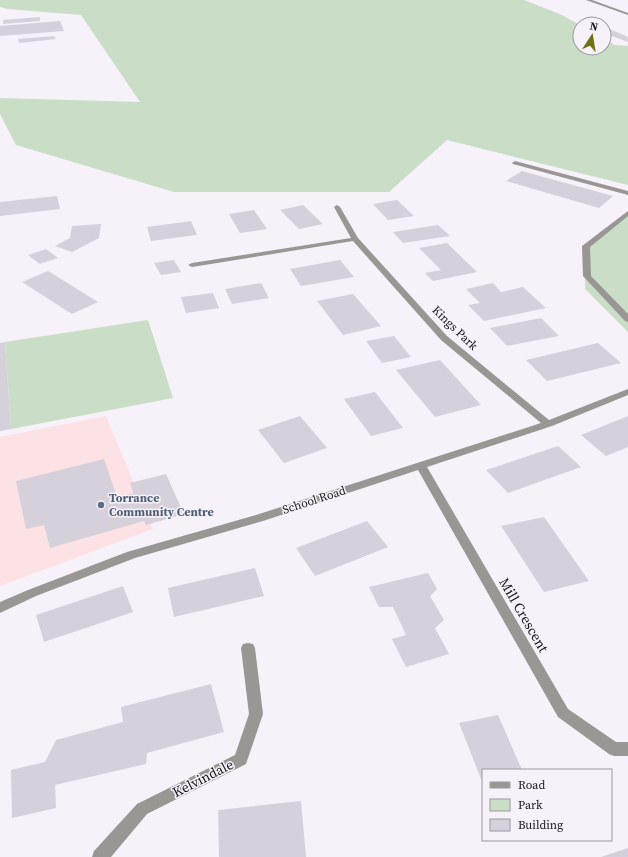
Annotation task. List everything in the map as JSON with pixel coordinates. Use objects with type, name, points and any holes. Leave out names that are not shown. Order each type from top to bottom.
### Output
[{"type":"street","points":[[588,0],[628,14]]},
{"type":"street","points":[[515,163],[628,193]]},
{"type":"street","name":"Kings Park","points":[[337,206],[355,239],[444,338],[548,424]]},
{"type":"street","points":[[628,213],[586,246],[588,276],[628,319]]},
{"type":"street","points":[[192,264],[355,239]]},
{"type":"street","name":"School Road","points":[[0,608],[32,593],[131,555],[259,518],[548,424],[628,392]]},
{"type":"street","name":"Mill Crescent","points":[[421,465],[563,713],[614,749],[628,750]]},
{"type":"street","name":"Kelvindale","points":[[100,857],[142,809],[241,759],[256,714],[248,648]]},
{"type":"shaded area","points":[[106,416],[153,529],[0,586],[0,437]]},
{"type":"green space","points":[[0,0],[524,0],[572,21],[572,56],[612,56],[612,43],[628,46],[628,185],[447,140],[389,192],[174,192],[16,145],[0,114],[0,98],[140,102],[81,15],[8,9],[0,7]]},
{"type":"green space","points":[[628,214],[628,332],[585,289],[586,246]]},
{"type":"green space","points":[[148,320],[173,398],[11,429],[5,342]]},
{"type":"building","points":[[40,17],[40,21],[3,24],[3,20]]},
{"type":"building","points":[[60,21],[64,31],[0,36],[0,26]]},
{"type":"building","points":[[612,30],[628,37],[628,42],[612,36]]},
{"type":"building","points":[[54,36],[56,39],[19,43],[18,39]]},
{"type":"building","points":[[522,171],[613,196],[599,208],[506,181]]},
{"type":"building","points":[[57,196],[60,209],[0,216],[0,202]]},
{"type":"building","points":[[397,200],[414,216],[388,220],[373,204]]},
{"type":"building","points":[[303,205],[323,224],[299,229],[280,210]]},
{"type":"building","points":[[254,210],[267,229],[240,233],[229,214]]},
{"type":"building","points":[[191,221],[197,235],[151,241],[147,227]]},
{"type":"building","points":[[101,224],[99,238],[72,252],[55,246],[70,238],[72,226]]},
{"type":"building","points":[[438,225],[450,236],[403,243],[393,232]]},
{"type":"building","points":[[447,243],[477,272],[433,281],[425,273],[441,270],[419,248]]},
{"type":"building","points":[[46,249],[58,258],[40,264],[28,255]]},
{"type":"building","points":[[174,260],[181,272],[161,275],[154,263]]},
{"type":"building","points":[[340,260],[354,277],[301,286],[290,269]]},
{"type":"building","points":[[48,271],[98,302],[72,314],[22,282]]},
{"type":"building","points":[[261,283],[269,298],[232,304],[225,289]]},
{"type":"building","points":[[493,283],[501,292],[523,287],[546,308],[484,321],[468,305],[480,303],[466,289]]},
{"type":"building","points":[[213,293],[219,308],[186,313],[181,297]]},
{"type":"building","points":[[353,294],[381,326],[343,335],[317,301]]},
{"type":"building","points":[[541,318],[559,336],[507,346],[490,328]]},
{"type":"building","points":[[394,336],[411,357],[382,363],[366,341]]},
{"type":"building","points":[[5,342],[11,429],[0,431],[0,343]]},
{"type":"building","points":[[598,343],[621,363],[547,381],[526,360]]},
{"type":"building","points":[[440,360],[481,405],[435,417],[396,370]]},
{"type":"building","points":[[375,392],[403,428],[371,436],[344,399]]},
{"type":"building","points":[[300,416],[327,448],[284,463],[258,430]]},
{"type":"building","points":[[628,416],[628,447],[606,456],[581,435]]},
{"type":"building","points":[[558,446],[581,467],[508,493],[486,470]]},
{"type":"building","name":"Torrance Community Centre","points":[[104,459],[117,497],[133,493],[130,483],[166,474],[184,514],[146,525],[144,521],[50,548],[44,525],[26,529],[16,481]]},
{"type":"building","points":[[544,517],[589,581],[544,592],[501,526]]},
{"type":"building","points":[[367,521],[388,547],[315,576],[296,548]]},
{"type":"building","points":[[255,568],[264,596],[174,617],[168,588]]},
{"type":"building","points":[[428,573],[437,589],[430,596],[444,620],[435,628],[449,654],[406,667],[392,639],[406,635],[393,607],[379,607],[369,587]]},
{"type":"building","points":[[123,586],[133,612],[44,642],[36,615]]},
{"type":"building","points":[[211,684],[224,732],[147,753],[146,764],[55,785],[56,808],[12,818],[11,770],[45,762],[56,740],[123,722],[121,707]]},
{"type":"building","points":[[498,715],[522,769],[482,769],[482,781],[459,723]]},
{"type":"building","points":[[301,801],[306,857],[219,857],[218,810]]},
{"type":"building","points":[[628,848],[628,857],[601,857]]},
{"type":"place","name":"Torrance Community Centre","points":[[101,505]]}]
